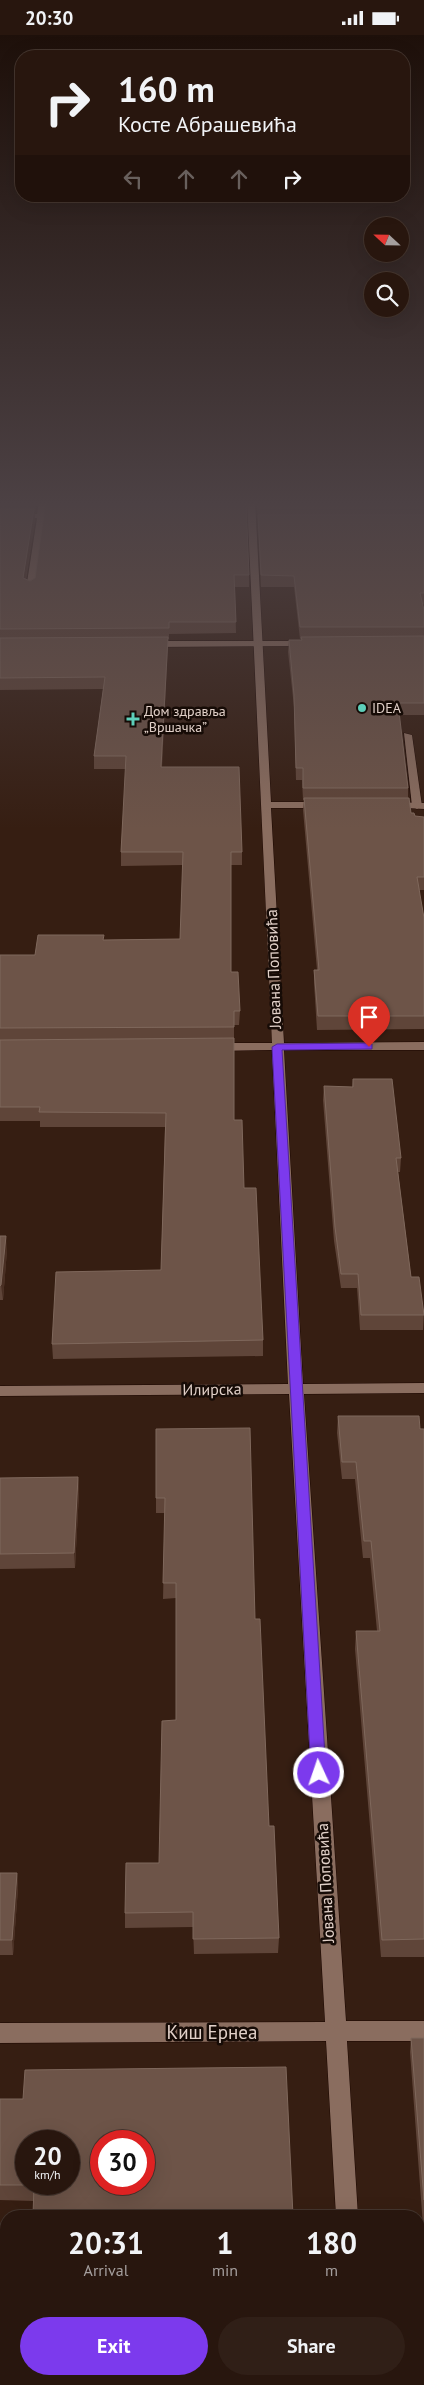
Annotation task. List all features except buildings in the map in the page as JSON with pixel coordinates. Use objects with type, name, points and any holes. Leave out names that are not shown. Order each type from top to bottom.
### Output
[{"type":"street","name":"Јована Поповића","points":[[258,610],[277,1047],[296,1388],[334,2031],[348,2210]]},
{"type":"street","points":[[140,644],[320,644]]},
{"type":"street","points":[[380,805],[421,806],[407,735]]},
{"type":"street","points":[[266,805],[332,805]]},
{"type":"street","points":[[198,1047],[424,1046]]},
{"type":"street","name":"Илирска","points":[[0,1391],[424,1388]]},
{"type":"street","name":"Киш Ернеа","points":[[0,2033],[424,2031]]},
{"type":"place","name":"IDEA","points":[[362,708]]},
{"type":"place","name":"Дом здравља „Вршачка”","points":[[133,719]]},
{"type":"route","points":[[319,1773],[277,1047],[369,1047]]}]
